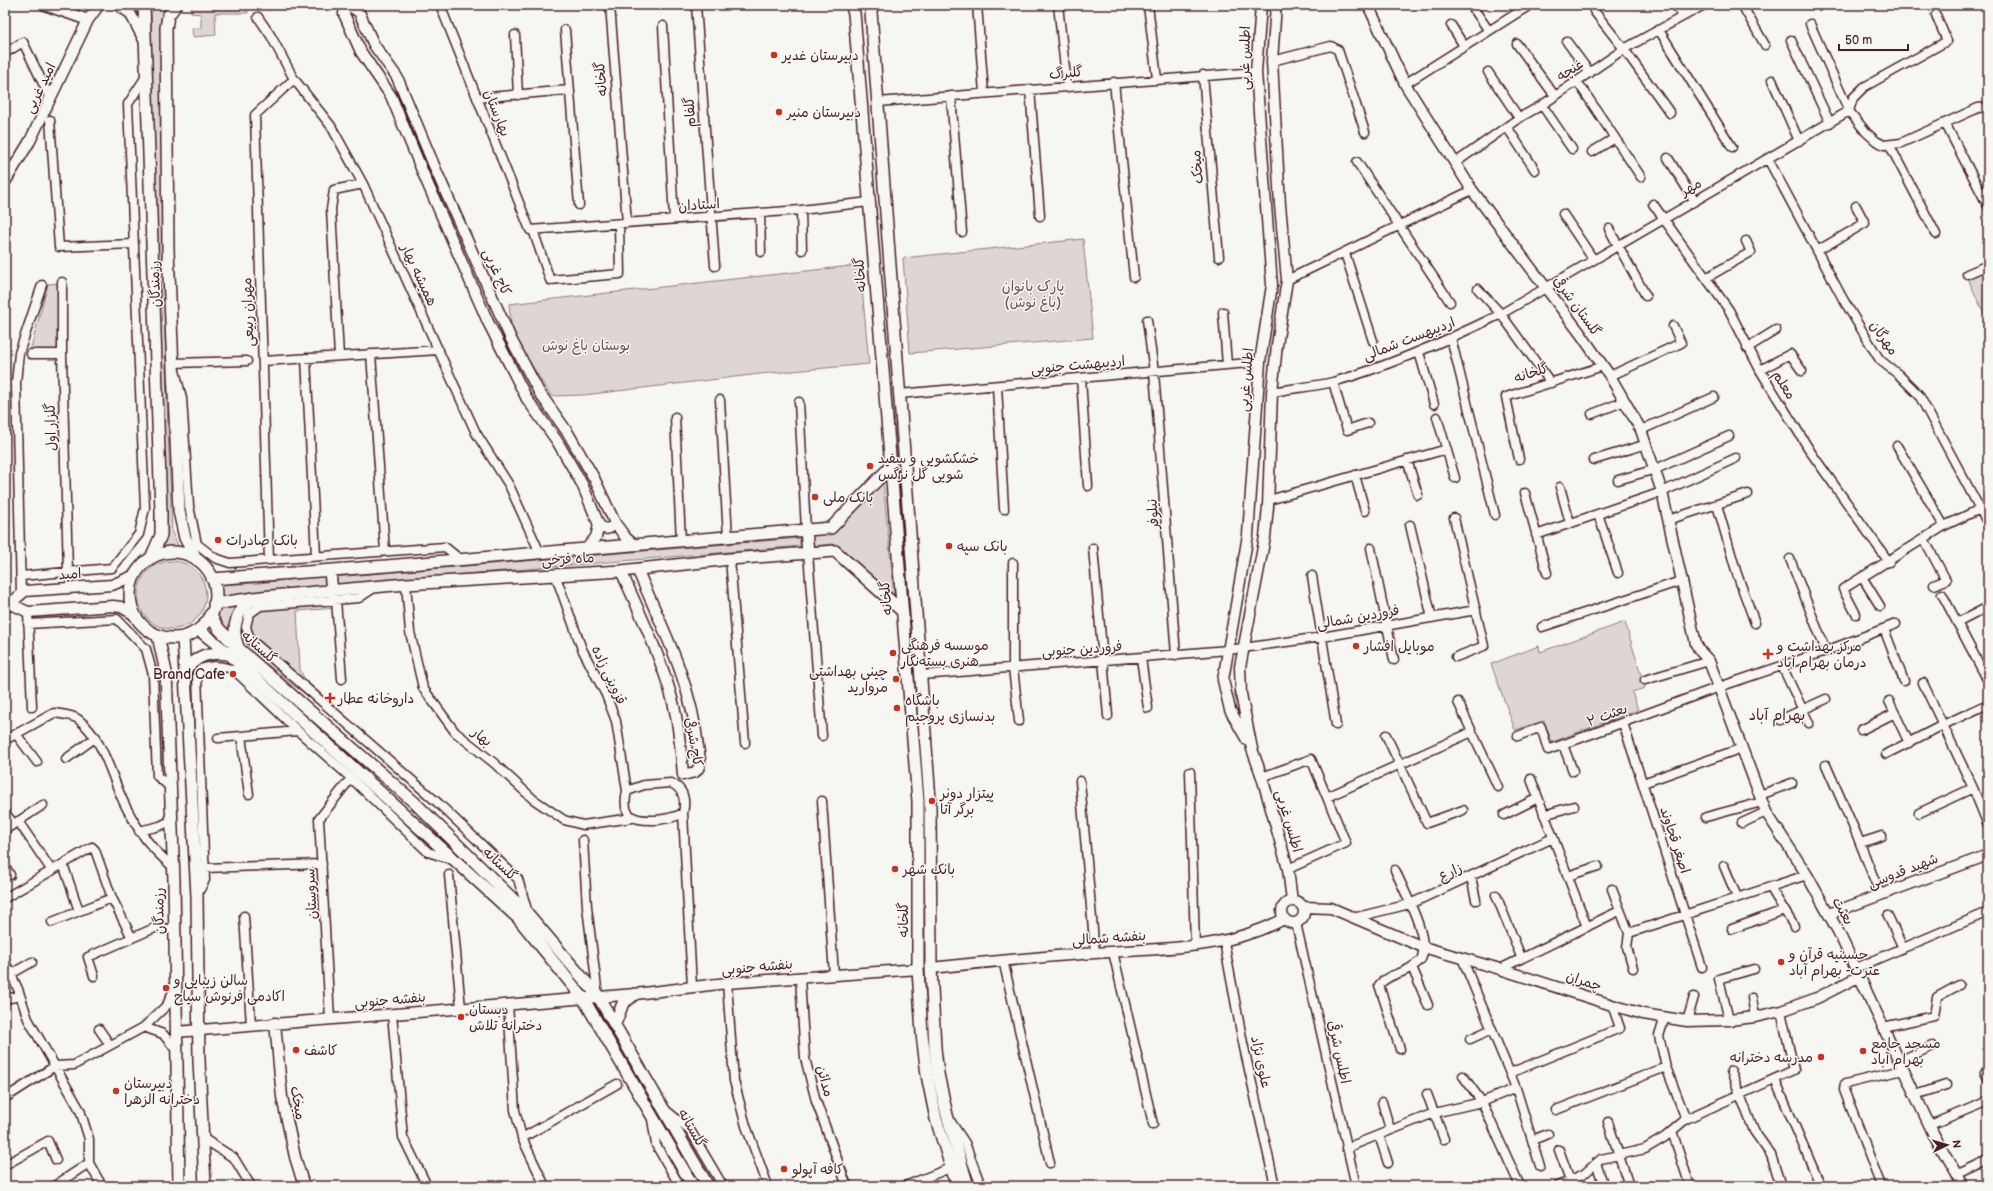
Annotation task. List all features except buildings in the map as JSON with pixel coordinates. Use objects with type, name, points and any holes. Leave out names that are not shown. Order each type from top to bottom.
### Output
[{"type":"main road","name":"رزمندگان","points":[[144,5],[145,78],[153,253],[161,512],[161,535],[151,558]]},
{"type":"main road","name":"رزمندگان","points":[[176,5],[168,16],[166,28],[168,250],[179,511],[184,538],[197,560]]},
{"type":"main road","name":"گلخانه","points":[[851,5],[854,13],[918,801],[918,969],[922,1034],[927,1075],[950,1168],[957,1186]]},
{"type":"main road","name":"گلخانه","points":[[872,5],[871,12],[899,394],[922,675],[930,800],[931,968],[938,1074],[947,1115],[968,1186]]},
{"type":"main road","name":"ماه فرخی","points":[[212,579],[330,571],[831,528],[890,467]]},
{"type":"main road","points":[[806,530],[808,553]]},
{"type":"main road","points":[[175,552],[187,554],[197,560],[206,568],[212,579],[215,591],[214,604],[210,615],[199,630],[183,637],[170,638],[158,636],[140,623],[134,615],[130,596],[135,575],[142,565],[151,558],[162,553],[175,552]]},
{"type":"main road","name":"ماه فرخی","points":[[214,604],[262,597],[334,596],[374,588],[406,584],[621,571],[730,559],[835,552],[902,611]]},
{"type":"main road","points":[[330,571],[334,596]]},
{"type":"main road","points":[[185,670],[193,661],[204,654],[234,652],[234,628],[237,617],[243,608],[251,601],[262,597]]},
{"type":"main road","name":"گلستانه","points":[[210,615],[234,652],[455,861],[518,918],[583,998],[693,1186]]},
{"type":"main road","name":"گلستانه","points":[[199,630],[234,652],[414,802],[528,914],[598,996],[708,1186]]},
{"type":"main road","name":"رزمندگان","points":[[158,636],[166,672],[172,820],[179,1186]]},
{"type":"main road","points":[[183,637],[197,896],[199,1030],[205,1186]]},
{"type":"main road","points":[[918,969],[931,968]]},
{"type":"main road","points":[[615,1024],[623,1003],[635,994]]},
{"type":"street","points":[[45,5],[88,20]]},
{"type":"street","name":"امید غربی","points":[[5,182],[30,141],[88,20],[98,5]]},
{"type":"street","points":[[118,5],[130,13],[144,40]]},
{"type":"street","name":"کاج غربی","points":[[600,525],[582,484],[557,441],[527,399],[488,322],[424,176],[391,96],[362,52],[344,14],[347,5],[359,12],[374,45],[397,77],[501,316],[539,392],[572,440],[594,478],[616,523],[626,538],[634,545]]},
{"type":"street","name":"بهارستان","points":[[440,5],[532,230],[550,280],[620,274],[623,223]]},
{"type":"street","name":"گلخانه","points":[[610,5],[623,223]]},
{"type":"street","name":"گلفام","points":[[696,5],[714,266]]},
{"type":"street","points":[[977,5],[984,93]]},
{"type":"street","points":[[1058,5],[1067,86]]},
{"type":"street","points":[[1148,5],[1156,79]]},
{"type":"street","name":"اطلس غربی","points":[[1252,749],[1230,710],[1223,680],[1248,535],[1260,362],[1272,285],[1256,72],[1261,5]]},
{"type":"street","name":"اطلس غربی","points":[[1276,5],[1272,61],[1280,205],[1287,280],[1277,345],[1272,392],[1268,500],[1265,537],[1240,667],[1241,694],[1252,749],[1262,777],[1288,869],[1292,901]]},
{"type":"street","name":"گلستان شرقی","points":[[1368,5],[1405,84],[1472,190],[1546,286],[1603,366],[1641,430],[1656,469],[1690,623],[1700,651]]},
{"type":"street","points":[[1471,5],[1489,31]]},
{"type":"street","points":[[1405,84],[1530,5]]},
{"type":"street","points":[[1676,5],[1683,15]]},
{"type":"street","name":"غنچه","points":[[1455,163],[1519,118],[1542,105],[1624,49],[1683,15],[1704,5]]},
{"type":"street","points":[[1742,5],[1765,44]]},
{"type":"street","points":[[1594,11],[1624,49],[1670,114]]},
{"type":"street","points":[[1849,112],[1854,98],[1864,87],[1948,41],[1936,15]]},
{"type":"street","name":"همیشه بهار","points":[[258,17],[271,36],[294,79],[331,126],[363,184],[476,432],[509,485],[540,553]]},
{"type":"street","points":[[1810,24],[1849,112],[1876,141],[1884,145],[1890,146],[1901,143],[1978,108],[1988,107]]},
{"type":"street","points":[[1451,25],[1464,46]]},
{"type":"street","points":[[663,26],[674,219]]},
{"type":"street","points":[[565,30],[579,205]]},
{"type":"street","points":[[1659,30],[1732,147]]},
{"type":"street","points":[[514,35],[518,94]]},
{"type":"street","points":[[1791,40],[1830,123]]},
{"type":"street","points":[[5,53],[23,42],[50,98]]},
{"type":"street","points":[[1567,42],[1590,73]]},
{"type":"street","points":[[1516,44],[1555,96]]},
{"type":"street","points":[[1272,61],[1330,46],[1338,50],[1365,132]]},
{"type":"street","name":"گلبرگ","points":[[878,102],[1114,82],[1256,72]]},
{"type":"street","points":[[1488,72],[1519,118]]},
{"type":"street","name":"میخک","points":[[1203,75],[1219,257]]},
{"type":"street","points":[[20,576],[112,568],[139,534],[145,508],[128,104],[145,78]]},
{"type":"street","name":"مهران ربیعی","points":[[269,560],[255,115],[294,79]]},
{"type":"street","points":[[1772,80],[1799,141]]},
{"type":"street","points":[[1577,81],[1641,177]]},
{"type":"street","points":[[1114,82],[1134,277]]},
{"type":"street","points":[[1030,89],[1040,216]]},
{"type":"street","points":[[477,98],[569,90]]},
{"type":"street","points":[[951,96],[962,232]]},
{"type":"street","points":[[1542,105],[1572,149]]},
{"type":"street","name":"مهر","points":[[1546,286],[1849,112]]},
{"type":"street","points":[[50,120],[59,247],[134,244]]},
{"type":"street","points":[[1945,123],[1988,206]]},
{"type":"street","points":[[1507,127],[1535,170]]},
{"type":"street","points":[[1592,152],[1616,138]]},
{"type":"street","points":[[1890,146],[1936,234]]},
{"type":"street","points":[[1668,158],[1694,200]]},
{"type":"street","name":"مهرگان","points":[[1768,159],[1817,251],[1877,356],[1918,395],[1988,524]]},
{"type":"street","points":[[1357,162],[1450,302]]},
{"type":"street","points":[[424,176],[437,170]]},
{"type":"street","points":[[339,356],[331,209],[334,190],[363,184]]},
{"type":"street","points":[[1287,280],[1472,190]]},
{"type":"street","name":"استادان","points":[[532,230],[801,210],[869,202]]},
{"type":"street","name":"معلم","points":[[1653,204],[1729,310],[1760,370],[1812,454],[1889,562]]},
{"type":"street","points":[[1817,251],[1865,223],[1856,206]]},
{"type":"street","points":[[801,210],[802,250]]},
{"type":"street","points":[[760,213],[761,252]]},
{"type":"street","points":[[1563,214],[1593,259]]},
{"type":"street","points":[[1608,229],[1646,296]]},
{"type":"street","points":[[1706,278],[1751,252],[1746,241]]},
{"type":"street","points":[[1345,253],[1373,341]]},
{"type":"street","points":[[1967,274],[1988,265]]},
{"type":"street","name":"گلزار اول","points":[[62,282],[62,354],[68,572]]},
{"type":"street","points":[[21,594],[16,383],[19,353],[42,285]]},
{"type":"street","name":"اردیبهست شمالی","points":[[1272,392],[1332,382],[1419,352],[1501,314],[1546,286]]},
{"type":"street","points":[[1478,289],[1501,314],[1551,383]]},
{"type":"street","points":[[1223,312],[1228,365]]},
{"type":"street","points":[[488,322],[501,316]]},
{"type":"street","name":"نیلوفر","points":[[1147,320],[1154,372],[1176,655]]},
{"type":"street","points":[[1610,376],[1681,343],[1673,326]]},
{"type":"street","points":[[1748,348],[1776,330]]},
{"type":"street","points":[[1451,338],[1495,515]]},
{"type":"street","points":[[263,361],[439,350]]},
{"type":"street","points":[[1419,352],[1434,404]]},
{"type":"street","points":[[31,354],[62,354]]},
{"type":"street","points":[[371,354],[385,551]]},
{"type":"street","points":[[1760,370],[1790,354],[1802,371]]},
{"type":"street","points":[[306,358],[316,556]]},
{"type":"street","points":[[247,361],[173,363],[182,398],[189,506],[197,544],[215,558],[230,563],[446,547],[461,560]]},
{"type":"street","name":"اردیبهشت جنوبی","points":[[899,394],[1260,362]]},
{"type":"street","name":"گلخانه","points":[[1519,459],[1506,397],[1603,366]]},
{"type":"street","points":[[1081,378],[1088,486]]},
{"type":"street","points":[[1332,382],[1347,430],[1368,423]]},
{"type":"street","points":[[997,386],[1004,509]]},
{"type":"street","points":[[1641,430],[1714,397]]},
{"type":"street","points":[[720,400],[728,537]]},
{"type":"street","points":[[1592,414],[1625,401]]},
{"type":"street","points":[[799,402],[806,530]]},
{"type":"street","points":[[1437,416],[1455,478]]},
{"type":"street","points":[[675,417],[681,541]]},
{"type":"street","points":[[1618,480],[1656,469],[1729,436]]},
{"type":"street","points":[[1594,460],[1647,444]]},
{"type":"street","points":[[1897,446],[1944,526]]},
{"type":"street","points":[[1268,500],[1447,449]]},
{"type":"street","points":[[1536,535],[1662,492],[1736,458]]},
{"type":"street","points":[[1407,460],[1418,495]]},
{"type":"street","points":[[1355,476],[1365,511]]},
{"type":"street","points":[[1560,487],[1570,523]]},
{"type":"street","points":[[1525,493],[1547,574]]},
{"type":"street","points":[[1668,520],[1748,494]]},
{"type":"street","points":[[1717,505],[1755,623]]},
{"type":"street","points":[[1856,614],[1842,589],[1889,562],[1944,526],[1980,509]]},
{"type":"street","points":[[1598,514],[1618,573]]},
{"type":"street","points":[[1454,518],[1484,646],[1456,657]]},
{"type":"street","points":[[587,548],[596,537],[600,525],[607,529],[616,523]]},
{"type":"street","points":[[1410,525],[1432,618]]},
{"type":"street","points":[[1924,539],[1946,580],[1934,585]]},
{"type":"street","points":[[1093,548],[1108,716]]},
{"type":"street","points":[[1372,548],[1394,660]]},
{"type":"street","points":[[808,553],[822,736]]},
{"type":"street","points":[[730,559],[745,743]]},
{"type":"street","points":[[1790,559],[1826,651]]},
{"type":"street","points":[[1013,563],[1013,668],[1019,721]]},
{"type":"street","name":"کاج شرقی","points":[[621,571],[660,662],[673,702],[681,745],[683,775],[695,772],[698,770],[700,763],[698,740],[690,705],[676,660],[637,569]]},
{"type":"street","name":"قزوینی زاده","points":[[555,574],[582,648],[606,695],[616,721],[627,791]]},
{"type":"street","name":"امید","points":[[7,606],[25,591],[112,585],[135,575]]},
{"type":"street","points":[[1312,576],[1336,725]]},
{"type":"street","points":[[1862,578],[1880,606]]},
{"type":"street","points":[[1542,627],[1681,581]]},
{"type":"street","name":"بهار","points":[[406,584],[410,632],[423,688],[455,732],[494,763],[533,799],[564,820],[583,825],[632,818]]},
{"type":"street","points":[[1942,594],[1988,681]]},
{"type":"street","points":[[342,678],[334,596],[260,606],[249,614],[246,627],[250,639],[438,803],[518,879],[528,914]]},
{"type":"street","name":"امید","points":[[7,606],[28,612],[113,606],[121,607],[134,615]]},
{"type":"street","points":[[1957,623],[1988,607]]},
{"type":"street","name":"فروردین شمالی","points":[[1244,648],[1322,637],[1476,610]]},
{"type":"street","points":[[28,612],[32,707]]},
{"type":"street","points":[[28,624],[117,619],[146,649],[152,675],[157,776],[170,787]]},
{"type":"street","name":"بعثت ۲","points":[[1518,736],[1541,727],[1548,750],[1719,687],[1826,651],[1896,624]]},
{"type":"street","points":[[1884,629],[1904,681]]},
{"type":"street","name":"فروردین جنوبی","points":[[922,675],[1141,658],[1244,648]]},
{"type":"street","name":"بعثت","points":[[1700,651],[1709,660],[1766,812],[1807,875],[1828,914],[1858,972],[1915,1096],[1962,1186]]},
{"type":"street","points":[[1141,658],[1148,708]]},
{"type":"street","points":[[1646,680],[1709,660]]},
{"type":"street","points":[[197,896],[205,880],[205,868],[197,676],[201,669],[210,666],[222,665],[234,670],[298,731],[351,778],[428,852],[455,861]]},
{"type":"street","points":[[1782,666],[1809,723]]},
{"type":"street","points":[[1923,683],[1973,788],[1988,825]]},
{"type":"street","points":[[1780,720],[1826,699]]},
{"type":"street","points":[[1889,701],[1909,743]]},
{"type":"street","points":[[1458,702],[1498,787]]},
{"type":"street","points":[[1886,754],[1988,704]]},
{"type":"street","points":[[5,740],[54,713],[77,718],[96,737],[126,806],[139,831],[151,848],[173,868]]},
{"type":"street","points":[[1861,730],[1895,713]]},
{"type":"street","name":"اصغر قجاوند","points":[[1623,723],[1702,967]]},
{"type":"street","points":[[218,738],[298,731]]},
{"type":"street","points":[[1327,797],[1472,732]]},
{"type":"street","points":[[16,734],[37,762]]},
{"type":"street","points":[[1386,735],[1427,823],[1463,810]]},
{"type":"street","points":[[241,736],[249,794]]},
{"type":"street","points":[[66,759],[96,737]]},
{"type":"street","points":[[1563,745],[1573,771]]},
{"type":"street","points":[[1643,783],[1742,748]]},
{"type":"street","points":[[1262,777],[1311,759],[1346,843],[1288,869]]},
{"type":"street","points":[[1826,765],[1860,843],[1880,894]]},
{"type":"street","points":[[1190,772],[1195,946]]},
{"type":"street","name":"سروستان","points":[[330,1019],[319,819],[351,778]]},
{"type":"street","points":[[1531,779],[1587,927]]},
{"type":"street","points":[[1080,781],[1095,953]]},
{"type":"street","points":[[1706,817],[1761,798],[1792,782]]},
{"type":"street","points":[[683,813],[675,818],[640,820],[632,818],[626,810],[624,800],[627,791],[644,785],[671,783],[678,786],[684,796],[683,813],[692,987]]},
{"type":"street","points":[[1919,813],[1973,788]]},
{"type":"street","points":[[1504,815],[1538,798]]},
{"type":"street","points":[[822,801],[834,975]]},
{"type":"street","points":[[5,830],[43,805]]},
{"type":"street","points":[[1544,815],[1574,806]]},
{"type":"street","points":[[1742,823],[1766,812]]},
{"type":"street","points":[[5,813],[16,823],[52,871]]},
{"type":"street","points":[[139,831],[160,826],[172,820]]},
{"type":"street","points":[[1860,843],[1882,836]]},
{"type":"street","name":"زارع","points":[[1352,918],[1410,904],[1553,838]]},
{"type":"street","points":[[583,840],[587,907],[598,996]]},
{"type":"street","points":[[5,898],[92,848],[95,850],[112,898],[132,938]]},
{"type":"street","name":"شهید قدوسی","points":[[1828,914],[1988,855]]},
{"type":"street","points":[[63,864],[79,911]]},
{"type":"street","points":[[205,868],[322,864]]},
{"type":"street","points":[[5,866],[10,875]]},
{"type":"street","points":[[1568,876],[1598,866]]},
{"type":"street","points":[[1724,866],[1737,897]]},
{"type":"street","points":[[1395,870],[1418,925],[1424,947],[1421,959],[1412,967],[1384,978],[1379,985],[1400,1049]]},
{"type":"street","points":[[449,875],[461,1008]]},
{"type":"street","points":[[1629,933],[1807,875]]},
{"type":"street","points":[[1471,877],[1476,900]]},
{"type":"street","points":[[1770,886],[1794,926]]},
{"type":"street","points":[[1612,889],[1619,911],[1629,933],[1627,947],[1633,968]]},
{"type":"street","points":[[1496,895],[1521,957]]},
{"type":"street","points":[[52,922],[112,898]]},
{"type":"street","points":[[1292,901],[1303,907],[1303,917],[1296,924],[1289,923],[1284,919],[1282,913],[1284,906],[1292,901]]},
{"type":"street","name":"چمران","points":[[1303,907],[1331,908],[1424,947],[1643,1014],[1687,1021],[1729,1020],[1755,1017],[1781,1011],[1817,998],[1858,972]]},
{"type":"street","points":[[1732,929],[1784,910]]},
{"type":"street","points":[[1500,969],[1521,957],[1619,911]]},
{"type":"street","points":[[1858,972],[1903,948],[1988,912]]},
{"type":"street","points":[[244,916],[251,1025]]},
{"type":"street","points":[[1888,916],[1903,948]]},
{"type":"street","name":"بنفشه شمالی","points":[[931,968],[1004,960],[1195,946],[1224,942],[1261,931],[1284,919]]},
{"type":"street","name":"اطلس شرقی","points":[[1296,924],[1346,1148],[1356,1186]]},
{"type":"street","points":[[94,976],[88,957],[157,927],[174,930]]},
{"type":"street","name":"علوی نژاد","points":[[1224,942],[1243,1043],[1275,1186]]},
{"type":"street","points":[[1113,952],[1153,1124]]},
{"type":"street","points":[[1462,958],[1516,1088],[1540,1166]]},
{"type":"street","points":[[1004,960],[1050,1163]]},
{"type":"street","points":[[5,962],[28,1019],[80,1110],[89,1139],[89,1163],[102,1186]]},
{"type":"street","points":[[11,974],[32,962]]},
{"type":"street","points":[[1412,967],[1428,1004]]},
{"type":"street","name":"بنفشه جنوبی","points":[[176,1032],[635,994],[727,983],[918,969]]},
{"type":"street","points":[[1729,1020],[1719,979],[1754,969]]},
{"type":"street","name":"مدائن","points":[[800,978],[806,1058],[816,1100],[847,1186]]},
{"type":"street","points":[[727,983],[734,1081],[746,1126],[768,1186]]},
{"type":"street","points":[[1882,1027],[1934,1016],[1937,997],[1959,985]]},
{"type":"street","points":[[7,1094],[55,1066],[74,1065],[144,1027],[167,1005],[175,987]]},
{"type":"street","points":[[5,999],[20,996]]},
{"type":"street","points":[[1687,1021],[1694,997]]},
{"type":"street","points":[[1752,998],[1755,1017]]},
{"type":"street","points":[[508,1004],[515,1110],[522,1138],[545,1186]]},
{"type":"street","points":[[1510,1073],[1620,1028],[1612,1005]]},
{"type":"street","points":[[1558,1186],[1584,1174],[1601,1159],[1645,1149],[1672,1131],[1686,1119],[1775,1080],[1794,1070],[1781,1011]]},
{"type":"street","points":[[392,1014],[403,1137],[427,1186]]},
{"type":"street","points":[[1665,1017],[1659,1036],[1666,1067],[1686,1119]]},
{"type":"street","name":"میخک","points":[[275,1023],[282,1097],[295,1157],[304,1186]]},
{"type":"street","points":[[144,1027],[163,1034],[176,1050]]},
{"type":"street","points":[[99,1029],[110,1045]]},
{"type":"street","points":[[1470,1039],[1492,1030]]},
{"type":"street","points":[[1880,1186],[1844,1090],[1845,1084],[1901,1065],[1933,1046]]},
{"type":"street","points":[[1556,1110],[1666,1067]]},
{"type":"street","points":[[1731,1071],[1754,1131],[1771,1155],[1781,1186]]},
{"type":"street","points":[[1463,1076],[1482,1102],[1520,1186]]},
{"type":"street","points":[[1775,1080],[1819,1182]]},
{"type":"street","points":[[522,1138],[617,1084]]},
{"type":"street","points":[[1915,1096],[1946,1085]]},
{"type":"street","points":[[1346,1148],[1390,1129],[1434,1113],[1482,1102],[1516,1088]]},
{"type":"street","points":[[1427,1094],[1444,1139]]},
{"type":"street","points":[[1930,1125],[1988,1100]]},
{"type":"street","points":[[1382,1102],[1390,1129]]},
{"type":"street","points":[[664,1108],[690,1130],[723,1186]]},
{"type":"street","points":[[652,1114],[656,1145],[680,1186]]},
{"type":"street","points":[[947,1115],[965,1143],[981,1186]]},
{"type":"street","points":[[1608,1122],[1629,1186]]},
{"type":"street","points":[[1672,1131],[1690,1186]]},
{"type":"street","points":[[1532,1140],[1548,1134]]},
{"type":"street","points":[[1379,1135],[1388,1163]]},
{"type":"street","points":[[204,1140],[234,1158],[251,1186]]},
{"type":"street","points":[[5,1165],[48,1141],[56,1160]]},
{"type":"street","points":[[1559,1150],[1570,1180]]},
{"type":"street","points":[[1956,1176],[1988,1161]]},
{"type":"street","points":[[54,1186],[89,1163]]},
{"type":"street","points":[[1596,1163],[1604,1186]]},
{"type":"street","points":[[905,1186],[950,1168],[952,1186]]},
{"type":"street","points":[[1263,1186],[1275,1186]]},
{"type":"green space","points":[[151,5],[168,5],[163,17],[164,292],[172,533],[179,547],[162,548],[167,527],[152,80]]},
{"type":"green space","points":[[196,5],[246,7],[248,13],[215,13],[216,35],[193,37],[192,28],[201,28],[201,14],[191,13],[191,7]]},
{"type":"green space","name":"پارک بانوان (باغ نوش)","points":[[1083,239],[1093,338],[910,353],[903,258]]},
{"type":"green space","name":"بوستان باغ نوش","points":[[860,265],[869,364],[760,374],[584,395],[551,396],[512,334],[509,304]]},
{"type":"green space","points":[[1988,270],[1988,317],[1986,318],[1968,279]]},
{"type":"green space","points":[[60,283],[58,351],[30,351],[48,284]]},
{"type":"green space","points":[[883,481],[894,596],[833,544],[814,546],[811,535],[833,534]]},
{"type":"green space","points":[[800,538],[800,546],[335,585],[335,577]]},
{"type":"green space","points":[[172,561],[185,564],[196,571],[203,582],[206,595],[203,608],[196,619],[185,626],[172,629],[159,626],[148,619],[141,608],[138,595],[141,582],[148,571],[159,564]]},
{"type":"green space","points":[[325,576],[325,587],[221,597],[220,585],[258,583]]},
{"type":"green space","points":[[335,597],[337,608],[297,611],[300,670],[305,680],[324,697],[319,705],[279,674],[250,648],[243,637],[243,629],[245,621],[251,610]]},
{"type":"green space","points":[[240,605],[232,619],[230,634],[217,618],[216,611],[224,607]]},
{"type":"green space","points":[[1625,622],[1645,688],[1632,692],[1638,710],[1552,742],[1544,721],[1515,730],[1491,664],[1539,646],[1540,652]]},
{"type":"place","name":"دبیرستان غدیر","points":[[774,55]]},
{"type":"place","name":"دبیرستان منیر","points":[[779,112]]},
{"type":"place","name":"خشکشویی و سفید شویی گل نرگس","points":[[870,466]]},
{"type":"place","name":"بانک ملی","points":[[815,497]]},
{"type":"place","name":"بانک صادرات","points":[[218,540]]},
{"type":"place","name":"بانک سپه","points":[[949,546]]},
{"type":"place","name":"موبایل افشار","points":[[1356,646]]},
{"type":"place","name":"موسسه فرهنگی هنری بسته‌نگار","points":[[893,653]]},
{"type":"place","name":"مرکز بهداشت و درمان بهرام آباد","points":[[1768,654]]},
{"type":"place","name":"Brand Cafe","points":[[233,674]]},
{"type":"place","name":"چینی بهداشتی مروارید","points":[[896,679]]},
{"type":"place","name":"داروخانه عطار","points":[[330,698]]},
{"type":"place","name":"باشگاه بدنسازی پروجیم","points":[[897,708]]},
{"type":"place","name":"پیتزار دونر برگر آتا","points":[[932,801]]},
{"type":"place","name":"بانک شهر","points":[[895,869]]},
{"type":"place","name":"حسینیه قرآن و عترت- بهرام آباد","points":[[1781,962]]},
{"type":"place","name":"سالن زیبایی و اکادمی فرنوش سیاح","points":[[166,988]]},
{"type":"place","name":"دبستان دخترانه تلاش","points":[[461,1017]]},
{"type":"place","name":"کاشف","points":[[296,1050]]},
{"type":"place","name":"مسجد جامع بهرام آباد","points":[[1863,1051]]},
{"type":"place","name":"مدرسه دخترانه","points":[[1821,1057]]},
{"type":"place","name":"دبيرستان دخترانه الزهرا","points":[[116,1091]]},
{"type":"place","name":"کافه آپولو","points":[[784,1169]]},
{"type":"district","name":"بهرام آباد","points":[[1777,715]]}]
